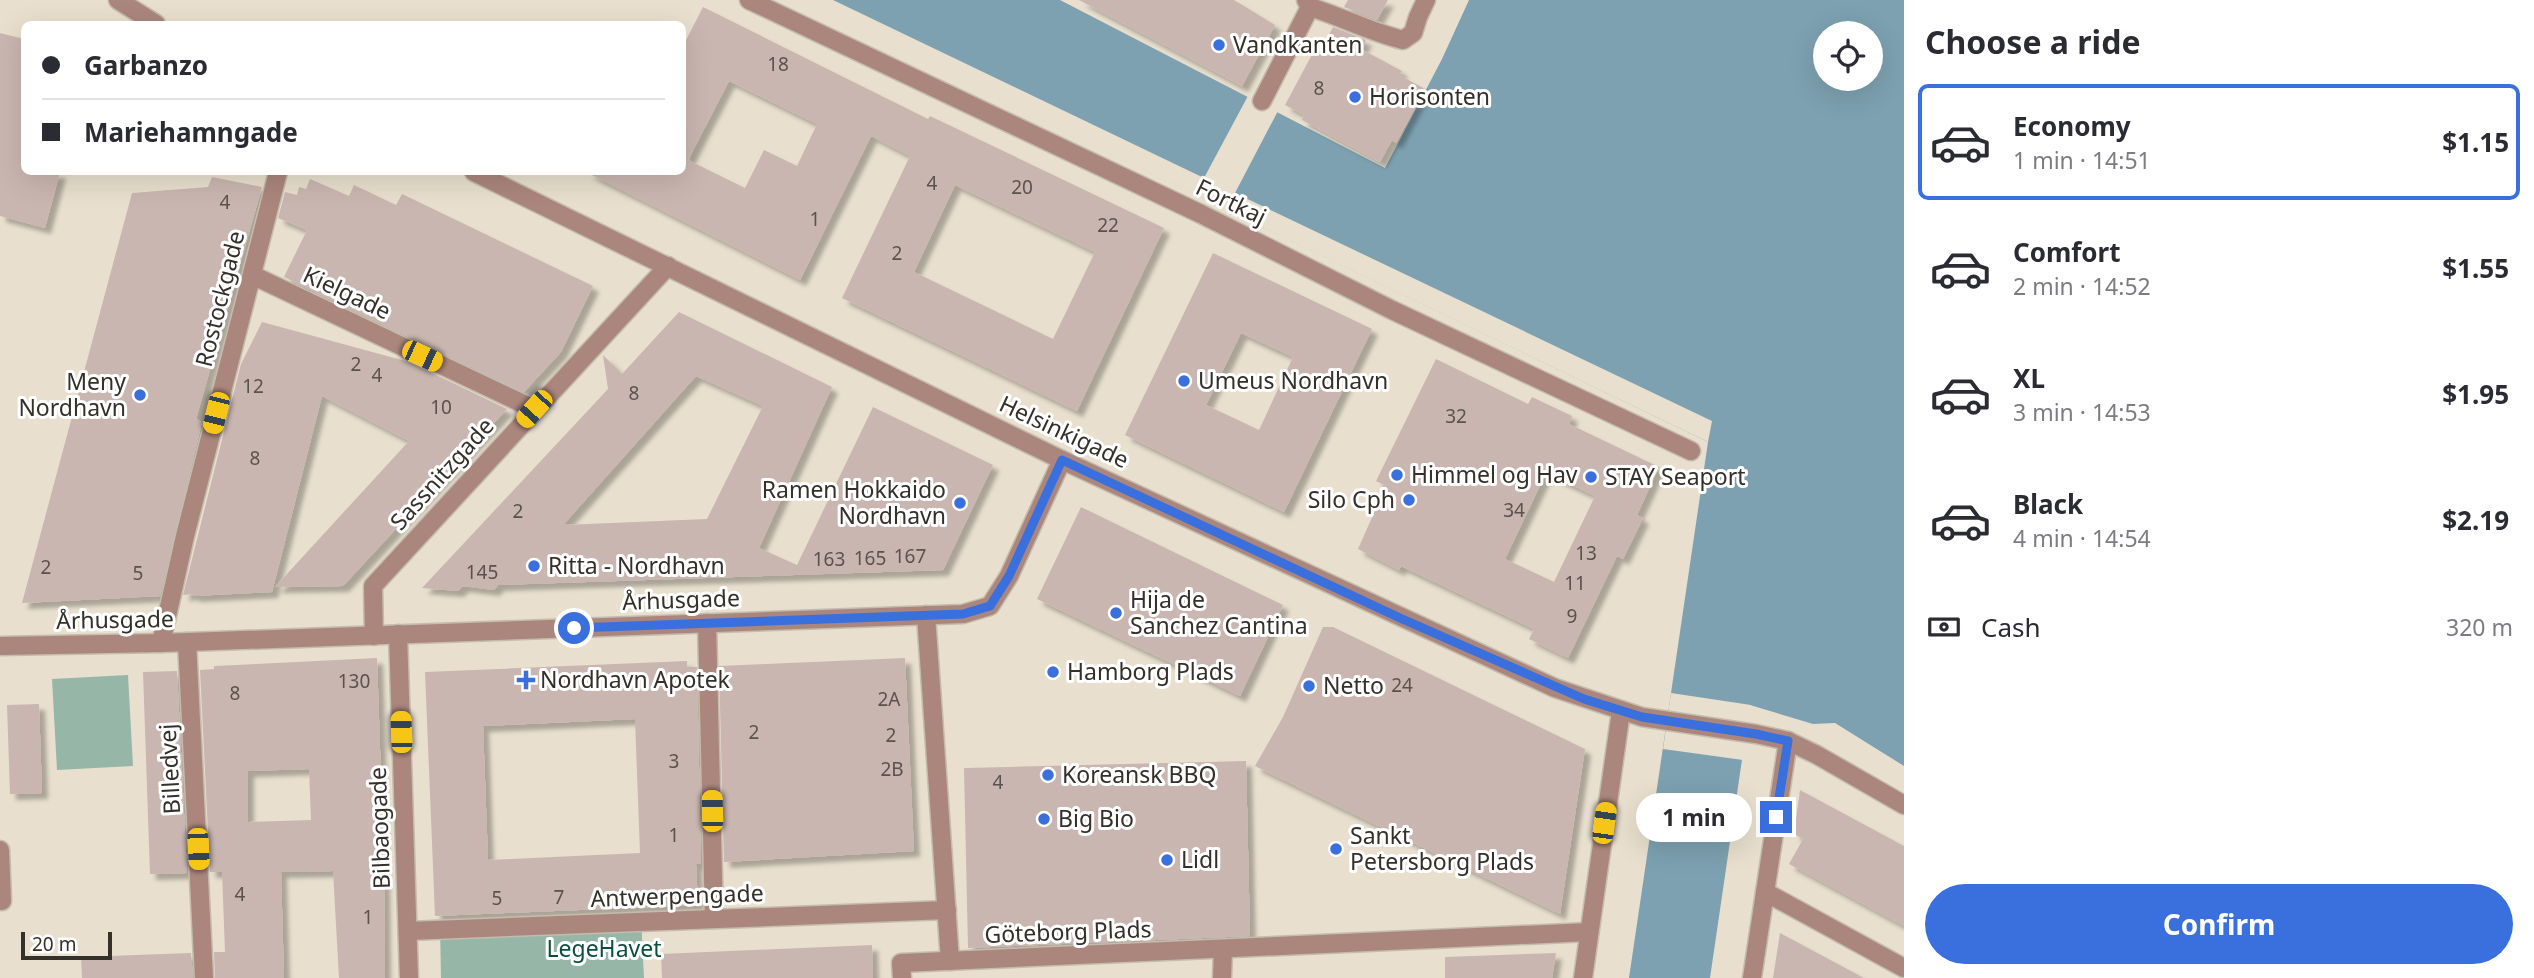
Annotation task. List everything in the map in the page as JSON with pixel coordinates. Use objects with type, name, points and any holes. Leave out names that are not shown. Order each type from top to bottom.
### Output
[{"type":"street","points":[[118,0],[151,21]]},
{"type":"street","name":"Fortkaj","points":[[749,0],[1201,214],[1392,310],[1690,451]]},
{"type":"street","points":[[1262,101],[1308,4],[1374,33],[1403,40],[1413,33],[1426,0]]},
{"type":"street","name":"Rostockgade","points":[[161,643],[185,536],[277,175]]},
{"type":"street","name":"Helsinkigade","points":[[480,175],[1062,460],[1555,688],[1642,717],[1788,741],[1904,805]]},
{"type":"street","name":"Sassnitzgade","points":[[374,636],[373,586],[668,266]]},
{"type":"street","name":"Kielgade","points":[[252,275],[534,409]]},
{"type":"street","name":"Århusgade","points":[[0,646],[374,636],[963,614],[990,606],[1009,576],[1062,460]]},
{"type":"street","points":[[926,615],[950,961]]},
{"type":"street","points":[[707,623],[714,919]]},
{"type":"street","name":"Bilbaogade","points":[[398,635],[409,978]]},
{"type":"street","name":"Billedvej","points":[[187,642],[204,978]]},
{"type":"street","points":[[1583,978],[1621,711]]},
{"type":"street","points":[[1752,978],[1788,741]]},
{"type":"street","points":[[0,850],[2,901]]},
{"type":"street","points":[[1765,892],[1904,968]]},
{"type":"street","name":"Antwerpengade","points":[[408,931],[947,910]]},
{"type":"street","points":[[1222,978],[1223,949],[1589,932]]},
{"type":"street","name":"Göteborg Plads","points":[[902,978],[901,963],[1223,949]]},
{"type":"green space","points":[[128,675],[133,766],[57,770],[52,679]]},
{"type":"green space","name":"LegeHavet","points":[[641,918],[644,978],[441,978],[440,925]]},
{"type":"water","points":[[793,0],[1060,0],[1385,168],[1442,59],[1469,0],[1904,0],[1904,766],[1835,723],[1813,724],[1750,705],[1710,978],[1629,978],[1708,442]]},
{"type":"pier","points":[[791,0],[833,0],[1204,178],[1249,94],[1279,109],[1235,193],[1712,421],[1708,442]]},
{"type":"pier","points":[[1671,693],[1751,705],[1743,760],[1663,749]]},
{"type":"building","name":"Vandkanten","points":[[1079,0],[1234,0],[1275,25],[1242,86]]},
{"type":"building","points":[[1348,0],[1388,0],[1377,20],[1344,7]]},
{"type":"building","points":[[703,7],[928,119],[930,116],[1164,228],[1077,411],[842,298],[910,156],[871,136],[800,280],[592,175],[686,175],[686,40]],"holes":[[[729,81],[817,124],[797,166],[764,150],[745,188],[688,160]],[[955,185],[1095,252],[1053,339],[914,272]]]},
{"type":"building","name":"Horisonten","points":[[1333,27],[1366,40],[1361,49],[1402,71],[1399,75],[1425,89],[1396,143],[1392,140],[1380,162],[1302,120],[1304,115],[1285,105],[1316,47],[1321,50]]},
{"type":"building","points":[[0,33],[21,38],[21,175],[59,175],[45,228],[0,216]]},
{"type":"building","name":"Meny Nordhavn","points":[[212,177],[262,187],[196,419],[202,422],[160,596],[22,603],[132,193],[208,187]]},
{"type":"building","points":[[310,179],[349,196],[354,185],[396,205],[402,194],[593,286],[561,352],[524,392],[284,277],[307,230],[278,218],[285,192],[297,195],[299,187],[306,189]]},
{"type":"building","name":"Umeus Nordhavn","points":[[1213,253],[1372,329],[1284,512],[1125,435]],"holes":[[[1241,333],[1293,357],[1259,430],[1206,405]]]},
{"type":"building","points":[[679,312],[832,387],[759,548],[797,565],[873,407],[993,465],[943,570],[498,585],[494,590],[463,586],[458,591],[422,588],[608,389],[603,355],[622,374]],"holes":[[[696,376],[763,406],[707,519],[563,525]]]},
{"type":"building","points":[[262,322],[409,362],[507,409],[343,586],[275,587],[409,441],[322,396],[272,592],[183,595],[241,364]]},
{"type":"building","points":[[1436,359],[1528,404],[1532,397],[1572,416],[1569,424],[1659,467],[1637,515],[1643,518],[1623,559],[1617,556],[1568,658],[1529,639],[1534,629],[1401,566],[1399,570],[1358,549],[1386,486],[1376,481]],"holes":[[[1546,473],[1595,496],[1554,582],[1505,559]]]},
{"type":"building","points":[[1081,507],[1283,605],[1240,696],[1037,599]]},
{"type":"building","points":[[1323,627],[1333,627],[1585,749],[1560,914],[1255,766],[1283,717]]},
{"type":"building","points":[[377,658],[385,978],[339,978],[333,871],[281,872],[284,978],[215,978],[214,952],[225,952],[222,872],[210,872],[200,670],[214,669],[214,666]],"holes":[[[309,769],[311,820],[248,822],[248,771]]]},
{"type":"building","points":[[905,658],[914,851],[724,862],[719,666]]},
{"type":"building","points":[[687,661],[687,667],[697,667],[701,864],[696,864],[698,905],[435,916],[425,672]],"holes":[[[635,719],[640,853],[488,860],[483,726]]]},
{"type":"building","points":[[177,671],[187,873],[150,874],[143,672]]},
{"type":"building","points":[[39,704],[42,793],[10,794],[7,705]]},
{"type":"building","points":[[1246,761],[1250,936],[968,948],[964,768]]},
{"type":"building","points":[[1800,790],[1904,846],[1904,926],[1789,864],[1803,839],[1794,834]]},
{"type":"building","points":[[1780,933],[1864,978],[1773,978]]},
{"type":"building","points":[[872,945],[873,978],[662,978],[661,954]]},
{"type":"building","points":[[191,953],[193,978],[82,978],[81,957]]},
{"type":"building","points":[[1556,953],[1552,978],[1445,978],[1445,957]]},
{"type":"place","name":"Vandkanten","points":[[1219,45]]},
{"type":"place","name":"Horisonten","points":[[1355,97]]},
{"type":"place","name":"Umeus Nordhavn","points":[[1184,381]]},
{"type":"place","name":"Meny Nordhavn","points":[[140,395]]},
{"type":"place","name":"Himmel og Hav","points":[[1397,475]]},
{"type":"place","name":"STAY Seaport","points":[[1591,477]]},
{"type":"place","name":"Silo Cph","points":[[1409,500]]},
{"type":"place","name":"Ramen Hokkaido Nordhavn","points":[[960,503]]},
{"type":"place","name":"Ritta - Nordhavn","points":[[534,566]]},
{"type":"place","name":"Hija de Sanchez Cantina","points":[[1116,613]]},
{"type":"place","name":"Hamborg Plads","points":[[1053,672]]},
{"type":"place","name":"Nordhavn Apotek","points":[[526,680]]},
{"type":"place","name":"Netto","points":[[1309,686]]},
{"type":"place","name":"Koreansk BBQ","points":[[1048,775]]},
{"type":"place","name":"Big Bio","points":[[1044,819]]},
{"type":"place","name":"Sankt Petersborg Plads","points":[[1336,849]]},
{"type":"place","name":"Lidl","points":[[1167,860]]},
{"type":"route","points":[[574,628],[963,614],[990,606],[1009,576],[1062,460],[1555,688],[1642,717],[1788,741],[1776,817]]}]
